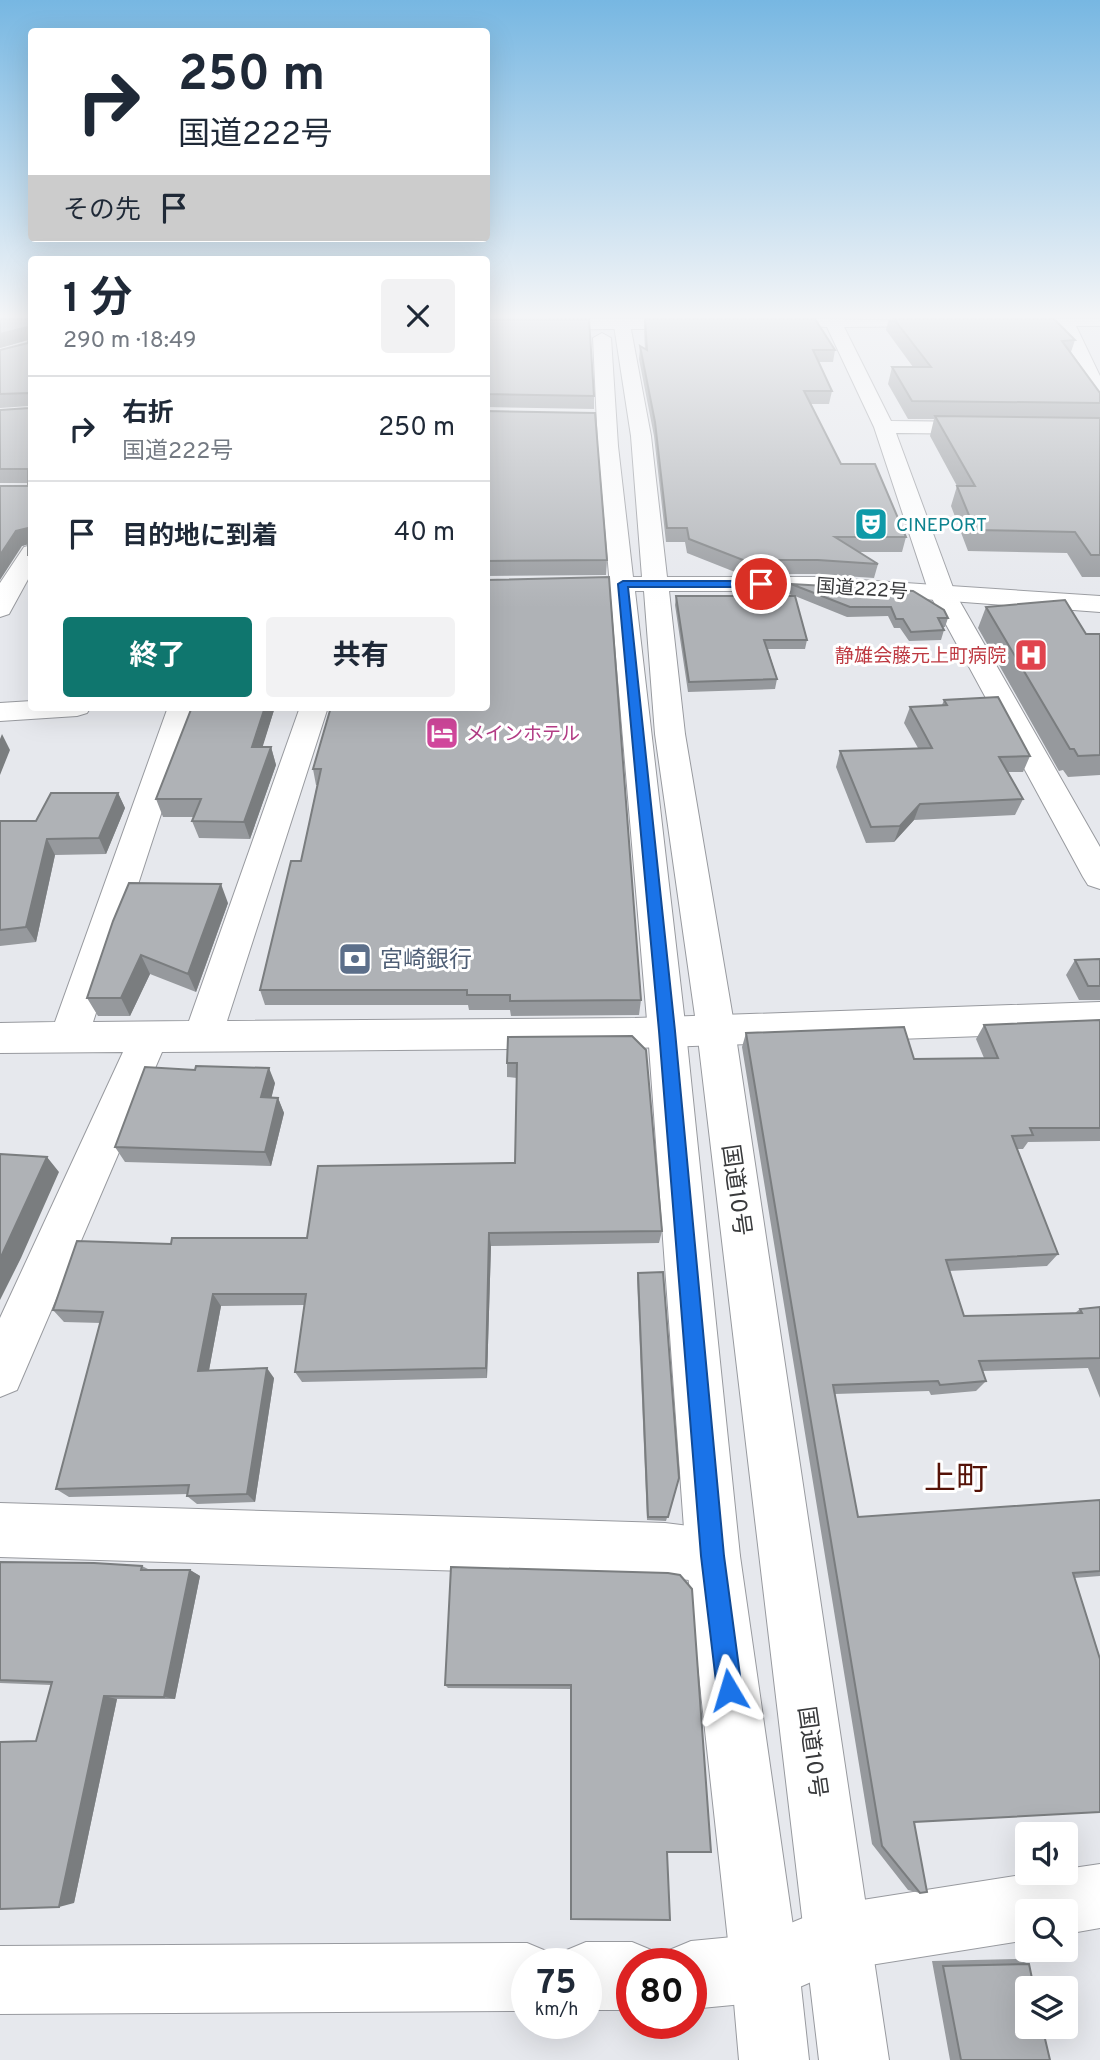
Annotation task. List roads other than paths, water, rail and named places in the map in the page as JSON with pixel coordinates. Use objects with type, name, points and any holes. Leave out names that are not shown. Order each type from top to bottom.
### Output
[{"type":"main road","name":"国道10号","points":[[598,415],[610,584],[691,1031],[837,1937],[854,2060]]},
{"type":"main road","name":"国道10号","points":[[636,415],[641,436],[670,734],[691,1031],[713,1556],[765,1968],[774,2060]]},
{"type":"main road","points":[[878,415],[942,593],[1100,877]]},
{"type":"main road","points":[[884,427],[1007,429]]},
{"type":"main road","points":[[10,596],[28,560]]},
{"type":"main road","name":"国道222号","points":[[610,584],[815,584],[1100,604]]},
{"type":"main road","points":[[0,712],[28,710]]},
{"type":"main road","points":[[69,1037],[181,711]]},
{"type":"main road","points":[[203,1036],[313,711]]},
{"type":"main road","points":[[0,1038],[691,1031],[1100,1017]]},
{"type":"main road","points":[[0,1373],[149,1037]]},
{"type":"main road","points":[[0,1530],[651,1550],[713,1556]]},
{"type":"main road","points":[[707,1973],[765,1968],[837,1937],[1100,1896]]},
{"type":"main road","points":[[0,1980],[511,1977]]},
{"type":"place","name":"CINEPORT","points":[[871,524]]},
{"type":"place","name":"静雄会藤元上町病院","points":[[1031,655]]},
{"type":"place","name":"メインホテル","points":[[442,733]]},
{"type":"place","name":"宮崎銀行","points":[[355,959]]},
{"type":"district","name":"上町","points":[[956,1478]]}]
